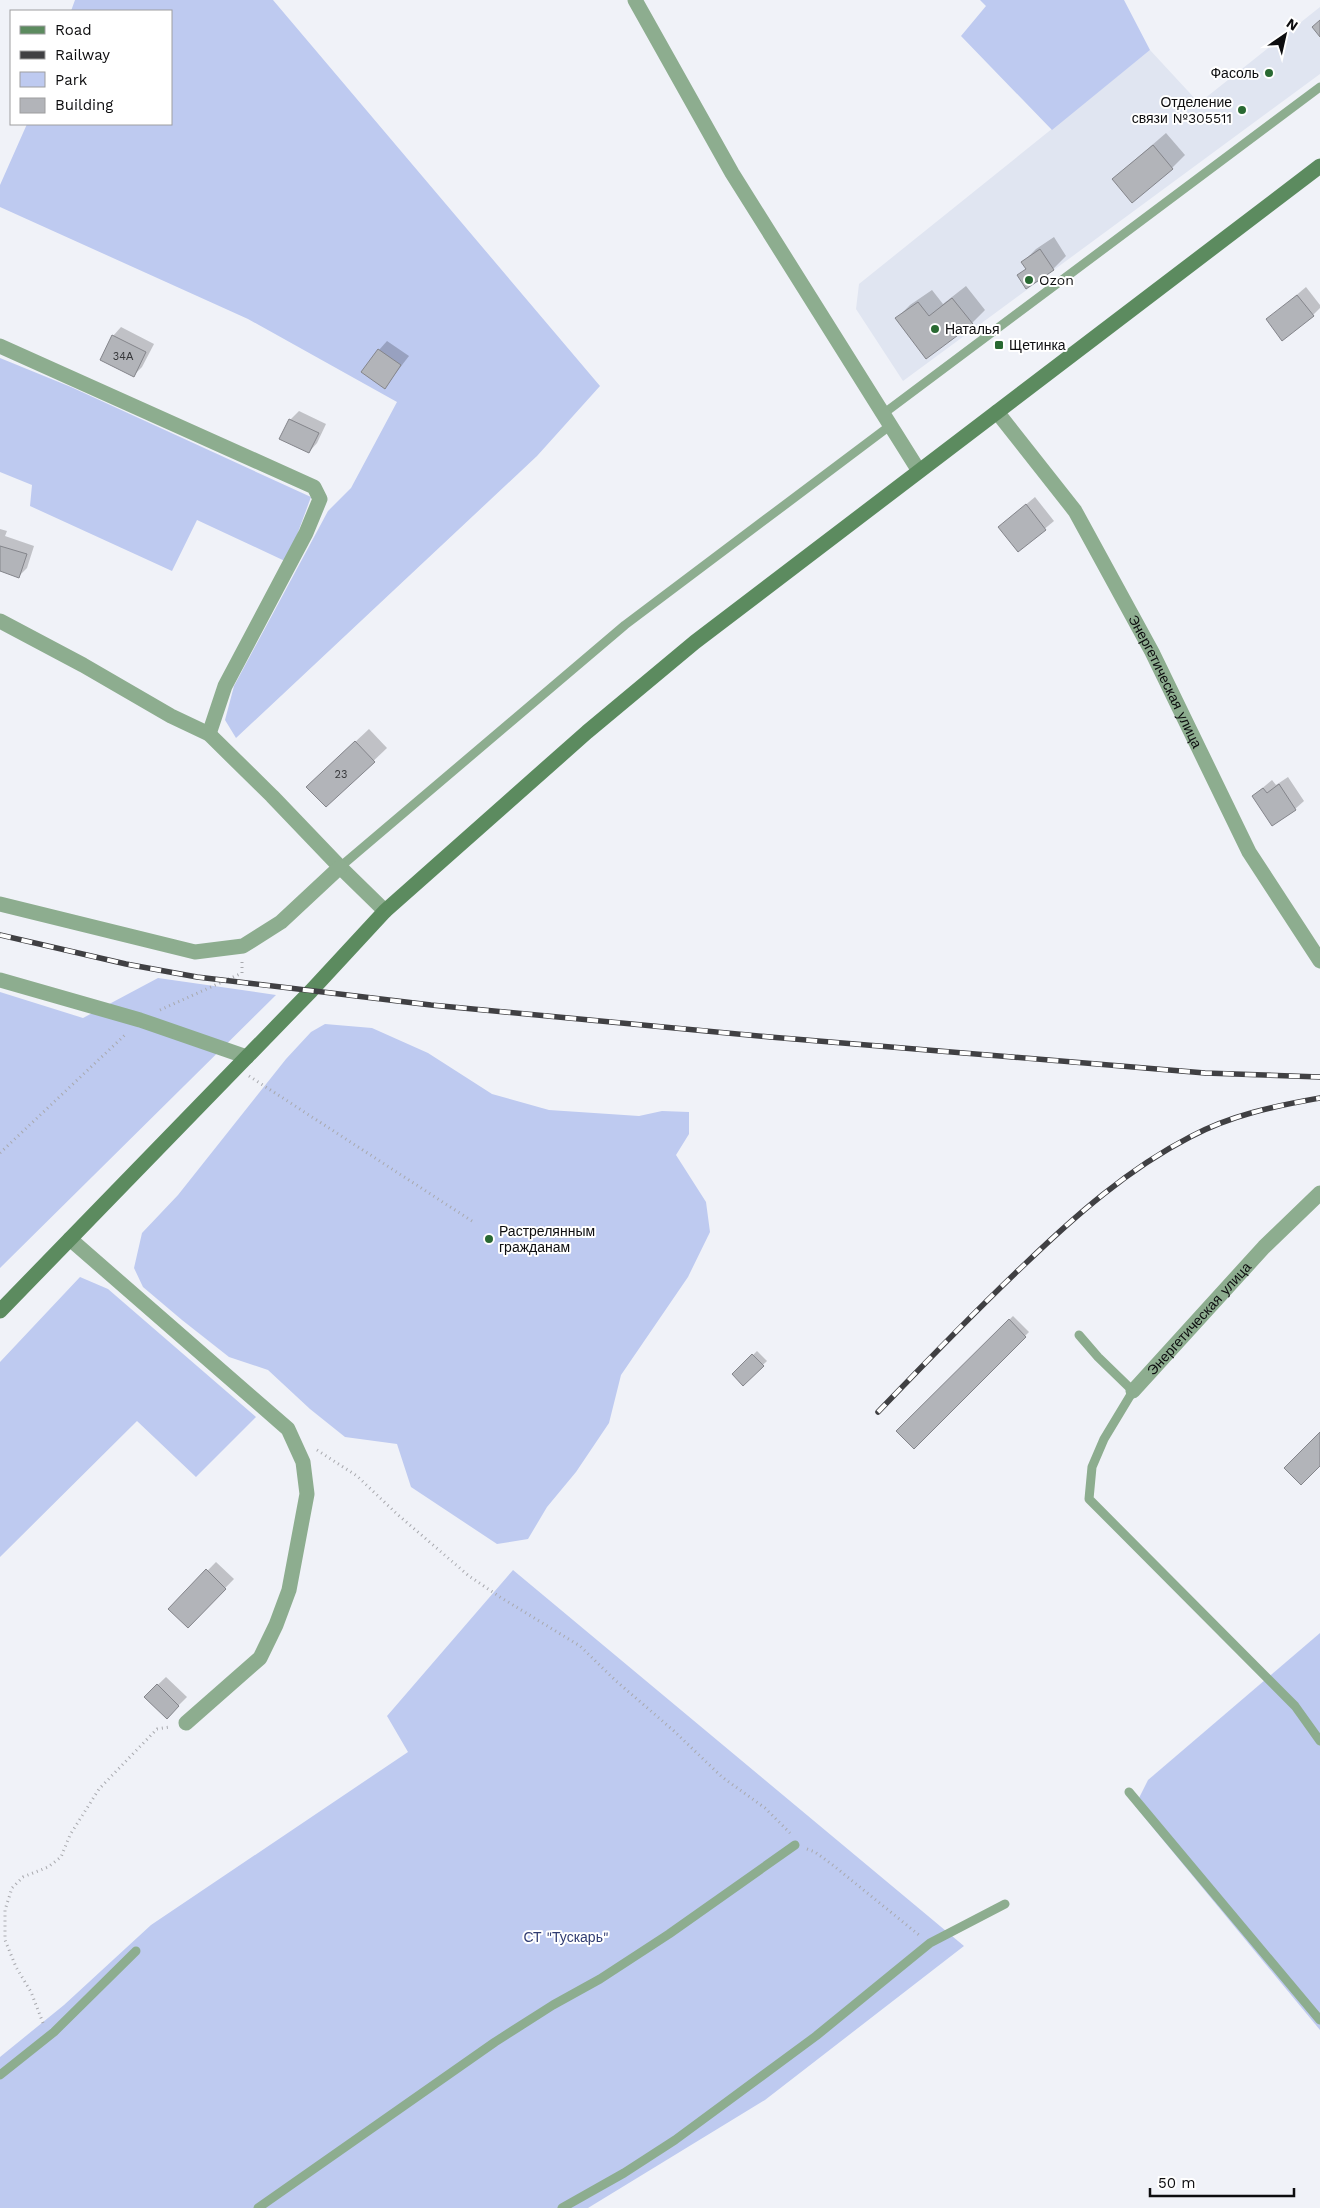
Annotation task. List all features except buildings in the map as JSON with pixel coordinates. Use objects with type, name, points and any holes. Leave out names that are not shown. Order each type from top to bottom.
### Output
[{"type":"main road","points":[[0,1311],[311,992],[385,911],[587,732],[695,642],[1320,166]]},
{"type":"street","points":[[635,0],[732,173],[919,471]]},
{"type":"street","points":[[0,346],[314,487],[320,499],[306,534],[225,686],[209,734]]},
{"type":"street","name":"Энергетическая улица","points":[[997,412],[1075,511],[1152,652],[1249,852],[1320,961]]},
{"type":"street","points":[[0,621],[83,665],[171,716],[209,734],[385,911]]},
{"type":"street","points":[[0,904],[195,952],[243,946],[281,922],[340,867]]},
{"type":"street","points":[[0,980],[140,1020],[247,1057]]},
{"type":"street","name":"Энергетическая улица","points":[[1133,1391],[1264,1247],[1320,1193]]},
{"type":"street","points":[[70,1239],[288,1429],[303,1462],[307,1494],[289,1590],[276,1625],[260,1658],[186,1724]]},
{"type":"lane","points":[[340,867],[625,625],[887,420],[1320,87]]},
{"type":"lane","points":[[1079,1335],[1098,1357],[1133,1391],[1104,1439],[1092,1466],[1089,1499],[1295,1706],[1320,1741]]},
{"type":"lane","points":[[1129,1792],[1320,2020]]},
{"type":"lane","points":[[258,2208],[495,2042],[553,2005],[600,1979],[669,1934],[795,1845]]},
{"type":"lane","points":[[562,2208],[624,2173],[674,2140],[816,2036],[930,1943],[1005,1904]]},
{"type":"lane","points":[[0,2075],[42,2041],[136,1951]]},
{"type":"path","points":[[0,1153],[140,1020],[183,998],[242,973],[243,946]]},
{"type":"path","points":[[236,1068],[475,1222]]},
{"type":"path","points":[[311,1446],[358,1476],[397,1514],[469,1576],[580,1646],[722,1777],[766,1808],[789,1830],[795,1845],[814,1852],[834,1866],[930,1943]]},
{"type":"path","points":[[42,2041],[43,2021],[31,1992],[16,1967],[5,1940],[5,1910],[12,1888],[24,1877],[48,1867],[61,1858],[70,1835],[99,1789],[157,1729],[186,1724]]},
{"type":"shaded area","points":[[1320,7],[1320,74],[903,381],[856,309],[859,284],[1150,50],[1199,103]]},
{"type":"green space","points":[[75,0],[273,0],[600,386],[537,456],[236,738],[225,720],[234,686],[328,511],[351,488],[397,402],[248,319],[0,207],[0,185],[27,125],[172,125],[172,10],[71,10]]},
{"type":"green space","points":[[980,0],[1124,0],[1150,50],[1052,130],[961,36],[986,6]]},
{"type":"green space","points":[[0,358],[71,387],[311,497],[287,562],[197,520],[172,571],[30,506],[32,485],[0,472]]},
{"type":"green space","points":[[158,978],[276,995],[0,1268],[0,992],[83,1018]]},
{"type":"green space","points":[[325,1024],[372,1028],[428,1053],[492,1094],[549,1110],[639,1116],[662,1111],[689,1112],[689,1134],[676,1155],[706,1202],[710,1232],[688,1277],[621,1375],[609,1423],[576,1472],[547,1507],[528,1539],[497,1544],[411,1487],[397,1444],[345,1437],[310,1409],[268,1370],[229,1357],[182,1320],[143,1287],[134,1268],[142,1233],[178,1195],[286,1059],[311,1032]]},
{"type":"green space","points":[[80,1277],[108,1289],[256,1417],[196,1477],[137,1421],[0,1557],[0,1362]]},
{"type":"green space","name":"СТ \"Тускарь\"","points":[[513,1570],[964,1946],[765,2100],[588,2208],[0,2208],[0,2057],[64,2005],[151,1925],[408,1752],[387,1716]]},
{"type":"green space","points":[[1320,1633],[1320,2030],[1135,1806],[1148,1780]]},
{"type":"railway","points":[[0,935],[126,964],[197,977],[431,1005],[770,1037],[1205,1073],[1320,1077]]},
{"type":"railway","points":[[878,1412],[969,1319],[1063,1228],[1103,1194],[1145,1164],[1190,1137],[1221,1123],[1270,1108],[1320,1098]]},
{"type":"place","name":"Фасоль","points":[[1269,73]]},
{"type":"place","name":"Отделение связи №305511","points":[[1242,110]]},
{"type":"place","name":"Ozon","points":[[1029,280]]},
{"type":"place","name":"Наталья","points":[[935,329]]},
{"type":"place","name":"Щетинка","points":[[999,345]]},
{"type":"place","name":"Растрелянным гражданам","points":[[489,1239]]}]
